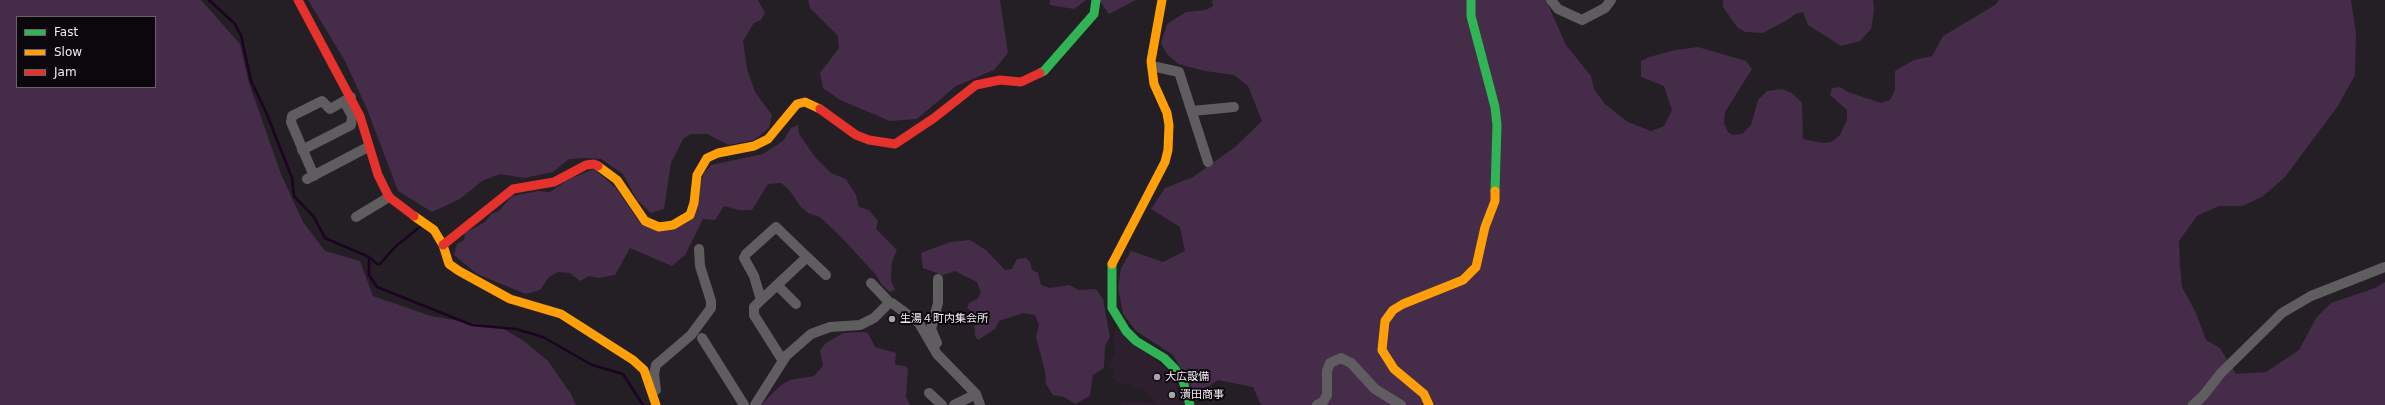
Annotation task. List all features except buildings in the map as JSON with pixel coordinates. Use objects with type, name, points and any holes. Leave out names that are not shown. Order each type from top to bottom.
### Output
[{"type":"street","points":[[298,0],[347,99],[352,116],[351,125],[302,150]]},
{"type":"street","points":[[443,245],[514,188],[554,182],[586,165],[594,164],[606,170],[617,180],[645,221],[659,227],[673,225],[690,215],[694,203],[697,175],[707,158],[718,153],[754,146],[768,139],[797,104],[805,102],[827,114],[856,136],[869,140],[895,144],[934,118],[966,90],[976,85],[1000,80],[1021,82],[1044,71],[1094,14],[1096,0]]},
{"type":"street","points":[[1162,0],[1154,36],[1152,66],[1154,84],[1167,113],[1169,125],[1168,150],[1165,162],[1111,266],[1111,297],[1112,308],[1126,331],[1136,341],[1164,358],[1176,369],[1183,381],[1190,405]]},
{"type":"street","points":[[1429,405],[1424,394],[1394,369],[1387,359],[1382,350],[1382,335],[1385,321],[1393,310],[1403,304],[1463,280],[1476,267],[1485,227],[1495,201],[1497,125],[1495,107],[1471,16],[1471,0]]},
{"type":"street","points":[[1551,0],[1558,9],[1582,20],[1605,8],[1611,0]]},
{"type":"street","points":[[1152,66],[1179,72],[1208,162]]},
{"type":"street","points":[[347,99],[360,116],[368,147],[380,181],[389,197],[434,230],[443,245],[444,253],[449,264],[510,299],[561,314],[633,360],[644,370],[656,405]]},
{"type":"street","points":[[347,99],[330,108],[322,100],[292,116],[291,122],[302,150],[310,178],[368,147]]},
{"type":"street","points":[[1192,111],[1234,107]]},
{"type":"street","points":[[356,217],[389,197]]},
{"type":"street","points":[[761,300],[754,276],[744,258],[746,254],[773,228],[780,229],[826,274]]},
{"type":"street","points":[[656,405],[659,400],[654,374],[656,365],[691,335],[711,308],[711,301],[700,266],[699,250]]},
{"type":"street","points":[[783,360],[754,316],[754,307],[807,257]]},
{"type":"street","points":[[2193,405],[2203,396],[2221,373],[2282,313],[2310,296],[2385,267]]},
{"type":"street","points":[[938,279],[938,303],[931,329],[947,358],[951,370]]},
{"type":"street","points":[[871,283],[890,304],[919,323],[938,354],[951,370],[976,394],[980,405]]},
{"type":"street","points":[[777,285],[796,304]]},
{"type":"street","points":[[755,405],[783,360],[811,334],[830,327],[860,325],[874,318],[890,304]]},
{"type":"street","points":[[702,338],[744,405]]},
{"type":"street","points":[[1317,405],[1324,402],[1327,395],[1327,371],[1330,363],[1341,358],[1351,363],[1375,389],[1401,405]]},
{"type":"street","points":[[929,393],[942,405]]},
{"type":"street","points":[[954,405],[976,394]]},
{"type":"shaded area","points":[[0,0],[201,0],[240,44],[249,83],[281,174],[303,222],[325,251],[360,261],[373,296],[431,316],[504,329],[524,341],[548,361],[571,394],[576,405],[0,405]]},
{"type":"shaded area","points":[[308,0],[758,0],[765,13],[761,20],[754,23],[743,41],[747,69],[755,92],[772,115],[769,128],[754,140],[729,145],[707,134],[691,134],[683,139],[671,163],[664,209],[651,213],[637,200],[623,174],[601,159],[584,158],[569,159],[553,172],[524,178],[500,174],[482,181],[460,199],[432,212],[398,191],[367,109],[345,61]]},
{"type":"shaded area","points":[[808,0],[1000,0],[1008,53],[994,70],[956,86],[917,119],[890,121],[840,100],[823,88],[820,73],[839,48],[838,36],[810,8]]},
{"type":"shaded area","points":[[1050,0],[1086,0],[1074,9],[1050,5]]},
{"type":"shaded area","points":[[1099,0],[1136,0],[1109,14]]},
{"type":"shaded area","points":[[1212,0],[1546,0],[1566,45],[1591,76],[1594,89],[1605,104],[1628,122],[1651,131],[1664,126],[1672,110],[1664,86],[1641,77],[1641,61],[1649,57],[1676,50],[1698,47],[1746,61],[1752,69],[1725,112],[1724,123],[1728,132],[1733,135],[1742,134],[1751,125],[1758,100],[1767,91],[1782,89],[1792,93],[1802,103],[1803,139],[1823,143],[1831,142],[1840,135],[1847,120],[1847,110],[1830,95],[1832,88],[1840,87],[1848,92],[1881,103],[1890,100],[1895,90],[1895,71],[1914,60],[1932,56],[1943,36],[1995,5],[1999,0],[2351,0],[2356,33],[2355,75],[2338,106],[2285,177],[2262,197],[2242,206],[2219,206],[2197,216],[2179,241],[2180,266],[2182,287],[2196,313],[2206,340],[2220,348],[2236,374],[2266,372],[2299,350],[2316,318],[2331,303],[2375,288],[2385,282],[2385,405],[1261,405],[1253,387],[1218,380],[1196,395],[1173,355],[1136,331],[1123,314],[1118,288],[1121,268],[1131,251],[1163,262],[1185,251],[1180,227],[1151,209],[1165,188],[1193,177],[1235,147],[1262,121],[1248,86],[1234,75],[1205,71],[1178,64],[1167,54],[1161,43],[1167,24],[1186,12],[1206,10],[1213,6]]},
{"type":"shaded area","points":[[1723,0],[1873,0],[1874,10],[1871,29],[1860,41],[1841,46],[1808,25],[1803,12],[1795,14],[1789,19],[1763,33],[1745,32],[1738,28],[1723,7]]},
{"type":"shaded area","points":[[798,125],[799,134],[815,157],[831,173],[846,179],[856,195],[859,207],[869,210],[878,221],[876,229],[897,250],[892,262],[891,281],[895,290],[890,292],[882,285],[876,275],[842,238],[820,217],[808,213],[801,207],[790,191],[781,183],[768,184],[752,210],[739,210],[724,206],[715,220],[703,219],[685,255],[672,266],[630,248],[615,275],[598,278],[589,276],[580,281],[570,273],[558,272],[549,277],[540,290],[526,294],[477,274],[454,255],[457,244],[464,240],[465,233],[485,222],[491,214],[499,211],[512,196],[538,191],[550,192],[569,179],[594,169],[615,187],[641,224],[687,222],[704,173],[711,165],[763,154],[783,141],[791,128]]},
{"type":"shaded area","points":[[970,240],[986,250],[1005,270],[1012,269],[1017,259],[1026,258],[1030,262],[1032,270],[1038,273],[1041,285],[1050,288],[1069,285],[1079,290],[1096,289],[1103,299],[1110,337],[1105,346],[1104,368],[1093,375],[1090,396],[1075,404],[1064,397],[1053,395],[1046,384],[1045,371],[1036,337],[1039,325],[1035,315],[1023,313],[999,321],[995,329],[978,340],[975,336],[974,313],[967,308],[969,303],[977,299],[981,293],[977,282],[955,271],[943,275],[923,268],[921,253],[950,242]]},
{"type":"shaded area","points":[[1117,328],[1153,356],[1177,381],[1175,383],[1184,392],[1187,405],[1121,405],[1120,401],[1155,403],[1141,387],[1136,391],[1130,383],[1121,384],[1111,378],[1114,371],[1108,365],[1115,353],[1113,336]]},
{"type":"shaded area","points":[[843,333],[868,333],[875,347],[896,353],[896,365],[905,366],[908,369],[906,397],[910,405],[761,405],[781,385],[790,380],[814,376],[823,366],[820,350],[826,343]]},
{"type":"waterway","points":[[209,0],[234,23],[241,35],[251,81],[266,112],[292,178],[294,196],[314,217],[325,238],[369,257],[369,275],[377,287],[472,325],[516,329],[543,337],[592,365],[623,374],[643,405]]},
{"type":"waterway","points":[[369,257],[377,264],[380,264],[395,247],[421,226]]},
{"type":"traffic: fast","points":[[1040,73],[1044,71],[1094,14],[1096,0]]},
{"type":"traffic: fast","points":[[1471,0],[1471,16],[1495,107],[1497,125],[1495,191]]},
{"type":"traffic: fast","points":[[1112,264],[1112,308],[1126,331],[1136,341],[1164,358],[1175,369],[1183,381],[1190,405]]},
{"type":"traffic: slow","points":[[1112,264],[1165,162],[1168,150],[1169,125],[1167,113],[1154,84],[1151,61],[1162,0]]},
{"type":"traffic: slow","points":[[598,166],[617,180],[645,221],[659,227],[673,225],[690,215],[694,203],[697,175],[707,158],[718,153],[754,146],[768,139],[797,104],[805,102],[820,109]]},
{"type":"traffic: slow","points":[[1429,405],[1424,394],[1394,369],[1382,350],[1385,321],[1393,310],[1403,304],[1463,280],[1476,267],[1485,227],[1495,201],[1495,191]]},
{"type":"traffic: slow","points":[[414,216],[434,230],[443,245],[449,264],[459,271],[510,299],[561,314],[633,360],[644,370],[656,405]]},
{"type":"traffic: jam","points":[[298,0],[360,116],[378,175],[389,197],[414,216]]},
{"type":"traffic: jam","points":[[820,109],[856,135],[869,140],[895,144],[934,118],[976,85],[1000,80],[1021,82],[1040,73]]},
{"type":"traffic: jam","points":[[443,245],[513,189],[554,182],[586,165],[594,164],[598,166]]},
{"type":"place","name":"生湯４町内集会所","points":[[892,319]]},
{"type":"place","name":"大広設備","points":[[1157,377]]},
{"type":"place","name":"潰田商事","points":[[1172,395]]}]
